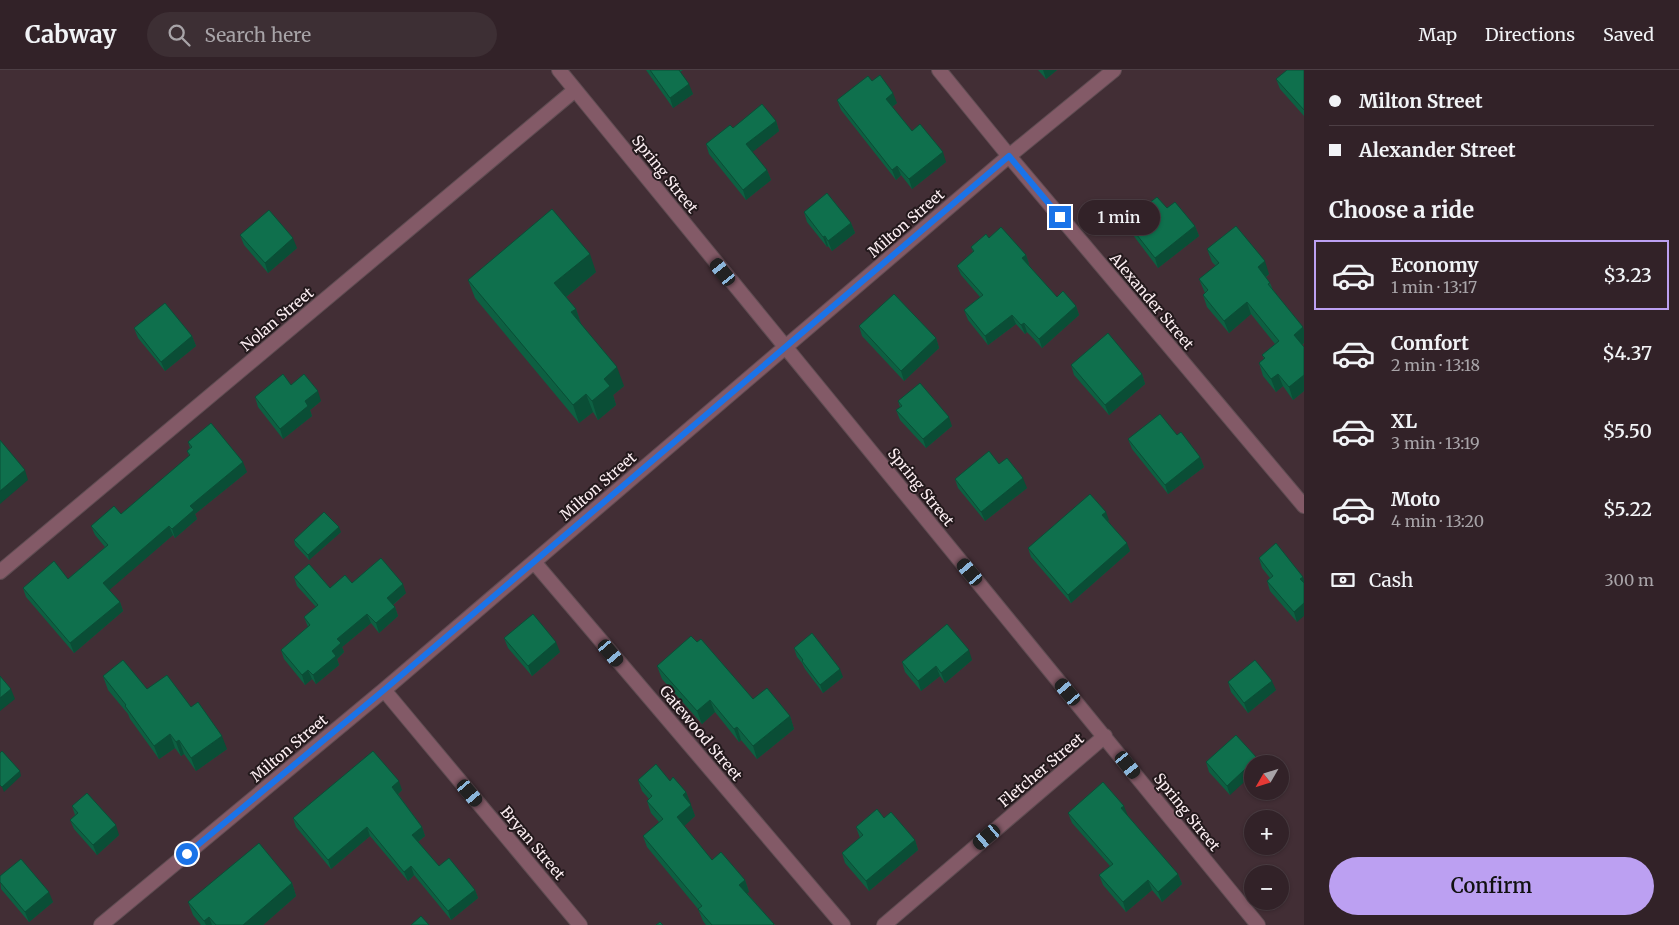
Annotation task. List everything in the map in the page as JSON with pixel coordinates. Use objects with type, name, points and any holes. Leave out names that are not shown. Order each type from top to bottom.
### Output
[{"type":"street","name":"Spring Street","points":[[559,70],[1258,925]]},
{"type":"street","name":"Alexander Street","points":[[939,70],[1009,156],[1304,506]]},
{"type":"street","name":"Milton Street","points":[[110,922],[1009,156],[1114,70]]},
{"type":"street","name":"Nolan Street","points":[[0,572],[576,90]]},
{"type":"street","name":"Gatewood Street","points":[[534,562],[843,925]]},
{"type":"street","name":"Bryan Street","points":[[384,690],[580,925]]},
{"type":"street","name":"Fletcher Street","points":[[884,925],[1105,736]]},
{"type":"building","points":[[650,70],[679,70],[689,84],[670,98]]},
{"type":"building","points":[[1287,70],[1304,70],[1304,110],[1276,79]]},
{"type":"building","points":[[880,75],[893,93],[886,99],[912,131],[920,124],[943,152],[909,179],[897,166],[892,170],[837,100],[868,76],[872,81]]},
{"type":"building","points":[[762,104],[776,121],[746,144],[767,170],[743,190],[706,144],[730,125],[733,128]]},
{"type":"building","points":[[827,193],[851,223],[828,241],[804,212]]},
{"type":"building","points":[[1157,197],[1167,208],[1175,202],[1195,226],[1155,258],[1126,221]]},
{"type":"building","points":[[552,209],[590,254],[554,283],[576,309],[571,312],[617,367],[604,379],[610,386],[592,401],[586,394],[573,405],[468,280]]},
{"type":"building","points":[[269,210],[293,238],[265,263],[240,235]]},
{"type":"building","points":[[1236,226],[1265,261],[1258,267],[1270,283],[1268,284],[1303,327],[1294,335],[1304,347],[1304,375],[1289,387],[1278,374],[1271,379],[1259,363],[1265,358],[1262,355],[1279,341],[1247,302],[1224,321],[1203,295],[1208,290],[1199,279],[1219,263],[1207,249]]},
{"type":"building","points":[[1001,227],[1026,255],[1022,258],[1057,297],[1063,291],[1076,306],[1039,339],[1024,323],[1021,325],[1012,315],[985,336],[964,310],[983,295],[957,266],[974,251],[971,247],[986,234],[989,238]]},
{"type":"building","points":[[894,294],[936,338],[901,371],[859,326]]},
{"type":"building","points":[[165,303],[192,336],[161,362],[134,328]]},
{"type":"building","points":[[1108,333],[1142,374],[1105,405],[1071,365]]},
{"type":"building","points":[[283,374],[291,385],[304,374],[318,391],[305,401],[308,406],[280,429],[255,397]]},
{"type":"building","points":[[920,383],[949,417],[923,439],[896,410],[902,406],[898,401]]},
{"type":"building","points":[[1160,414],[1177,435],[1181,432],[1200,457],[1165,485],[1128,439]]},
{"type":"building","points":[[211,423],[243,462],[190,506],[194,510],[172,529],[169,526],[103,583],[120,602],[70,643],[23,588],[54,561],[68,579],[108,545],[91,526],[114,506],[121,514],[190,455],[187,451],[192,447],[188,442]]},
{"type":"building","points":[[0,440],[25,470],[0,491]]},
{"type":"building","points":[[989,451],[999,464],[1007,458],[1023,478],[981,512],[955,479]]},
{"type":"building","points":[[1090,494],[1106,512],[1102,515],[1127,543],[1068,595],[1028,548]]},
{"type":"building","points":[[324,512],[339,527],[308,555],[294,540]]},
{"type":"building","points":[[1276,543],[1303,577],[1300,579],[1304,583],[1304,603],[1294,612],[1267,581],[1273,576],[1259,558]]},
{"type":"building","points":[[381,558],[403,584],[387,598],[395,607],[376,623],[367,614],[337,639],[341,643],[332,651],[336,656],[313,675],[308,670],[302,675],[281,650],[310,625],[304,617],[318,605],[294,577],[309,564],[330,588],[345,575],[352,583]]},
{"type":"building","points":[[533,614],[556,642],[528,666],[504,638]]},
{"type":"building","points":[[947,624],[969,650],[941,673],[936,666],[918,681],[902,662]]},
{"type":"building","points":[[812,633],[840,669],[820,685],[794,648]]},
{"type":"building","points":[[691,636],[697,642],[701,639],[753,699],[767,688],[790,716],[753,746],[737,727],[734,729],[710,700],[697,711],[657,666]]},
{"type":"building","points":[[123,660],[147,689],[167,675],[191,707],[198,702],[222,736],[191,758],[179,740],[176,742],[170,734],[154,746],[126,705],[103,676]]},
{"type":"building","points":[[1255,660],[1272,681],[1244,703],[1228,682]]},
{"type":"building","points":[[0,676],[11,689],[0,698]]},
{"type":"building","points":[[1236,735],[1254,755],[1244,755],[1244,770],[1227,786],[1206,762]]},
{"type":"building","points":[[2,751],[20,771],[2,787],[0,785],[0,753]]},
{"type":"building","points":[[373,751],[399,781],[392,787],[422,827],[412,835],[439,866],[449,858],[475,890],[448,911],[411,866],[404,872],[367,827],[328,860],[293,818]]},
{"type":"building","points":[[656,764],[670,781],[673,777],[686,792],[683,795],[691,805],[677,817],[712,860],[721,852],[745,880],[739,885],[773,925],[712,925],[698,909],[702,906],[643,836],[663,819],[647,801],[652,796],[638,780]]},
{"type":"building","points":[[1103,782],[1124,806],[1121,808],[1178,874],[1158,892],[1148,880],[1123,902],[1099,875],[1113,864],[1068,813]]},
{"type":"building","points":[[87,793],[116,825],[93,845],[70,820],[78,813],[72,806]]},
{"type":"building","points":[[877,809],[884,818],[891,812],[915,840],[866,881],[842,853],[863,835],[856,827]]},
{"type":"building","points":[[259,843],[292,883],[243,925],[216,925],[209,917],[204,921],[188,902]]},
{"type":"building","points":[[21,859],[49,892],[25,912],[0,882],[0,876]]},
{"type":"building","points":[[421,916],[429,925],[411,925]]},
{"type":"route","points":[[187,854],[549,550],[1009,156],[1060,217]]}]
